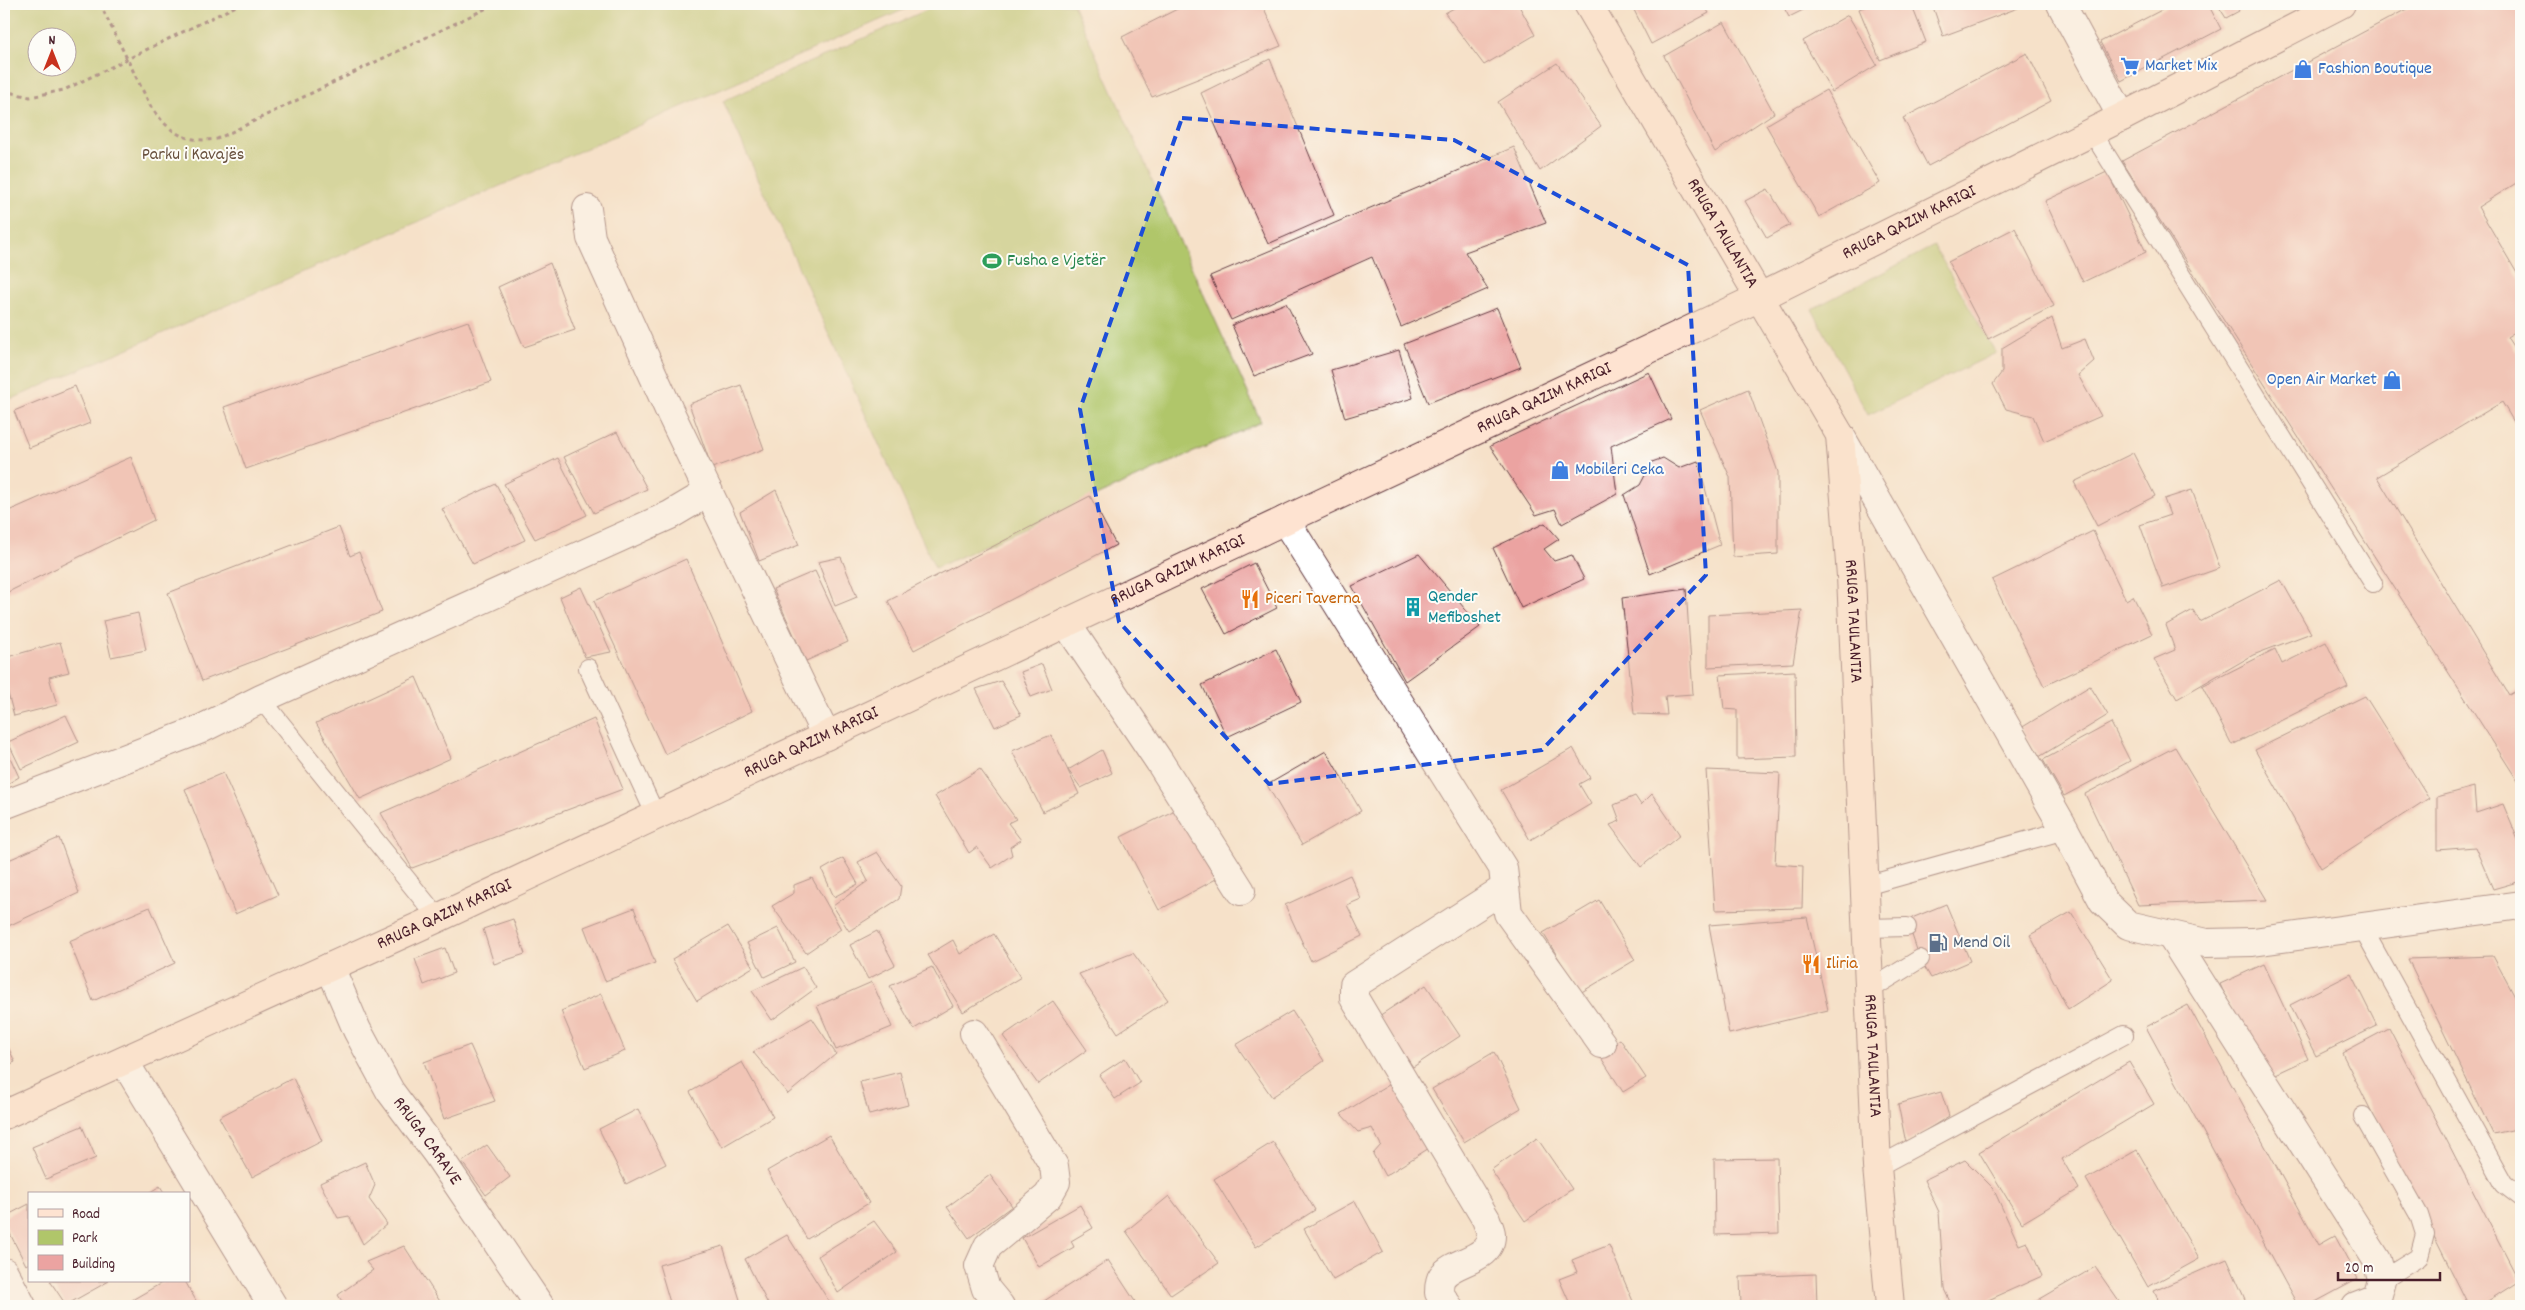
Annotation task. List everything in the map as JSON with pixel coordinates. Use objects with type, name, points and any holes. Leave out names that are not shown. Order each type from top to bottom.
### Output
[{"type":"street","name":"RRUGA TAULANTIA","points":[[1588,4],[1840,435],[1851,576],[1871,989],[1877,1167],[1890,1306]]},
{"type":"street","points":[[2062,4],[2122,117]]},
{"type":"street","name":"RRUGA QAZIM KARIQI","points":[[4,1115],[438,918],[1760,297],[2122,117],[2341,4]]},
{"type":"street","points":[[587,209],[591,238],[709,492],[826,736]]},
{"type":"street","points":[[1840,435],[2065,830],[2103,901],[2128,925],[2206,943],[2253,942],[2521,905]]},
{"type":"street","points":[[4,805],[199,730],[261,699],[670,515],[709,492]]},
{"type":"street","points":[[1284,520],[1503,868],[1508,913],[1602,1044]]},
{"type":"street","points":[[1066,623],[1159,761],[1241,891]]},
{"type":"street","points":[[1448,1306],[1439,1293],[1441,1278],[1450,1269],[1479,1256],[1488,1245],[1492,1234],[1486,1219],[1354,998],[1354,985],[1505,888]]},
{"type":"street","points":[[2171,936],[2376,1260],[2382,1280],[2376,1298],[2356,1306]]},
{"type":"street","name":"RRUGA CARAVE","points":[[330,967],[357,1030],[390,1091],[437,1154],[540,1306]]},
{"type":"street","points":[[974,1033],[1054,1166],[1056,1182],[1048,1196],[988,1246],[980,1266],[986,1289],[1000,1306]]},
{"type":"street","points":[[124,1061],[273,1306]]},
{"type":"street","points":[[4,1272],[22,1306]]},
{"type":"lane","points":[[2092,132],[2373,583]]},
{"type":"lane","points":[[588,668],[656,816]]},
{"type":"lane","points":[[261,699],[438,918]]},
{"type":"lane","points":[[1865,886],[2065,830]]},
{"type":"lane","points":[[1868,928],[1907,927]]},
{"type":"lane","points":[[2362,927],[2504,1184],[2521,1197]]},
{"type":"lane","points":[[1871,989],[1920,959]]},
{"type":"lane","points":[[1877,1167],[2124,1035]]},
{"type":"lane","points":[[2363,1116],[2418,1215],[2425,1234],[2419,1257],[2382,1280]]},
{"type":"path","points":[[100,4],[126,60],[152,109],[163,123],[178,135],[198,142],[217,139],[495,4]]},
{"type":"path","points":[[4,91],[30,97],[64,90],[240,4]]},
{"type":"highlighted area","points":[[1182,118],[1454,140],[1688,265],[1706,575],[1542,750],[1269,784],[1119,622],[1080,409]]},
{"type":"green space","name":"Parku i Kavajës","points":[[4,4],[917,4],[12,399],[4,380]]},
{"type":"green space","name":"Fusha e Vjetër","points":[[940,4],[1073,4],[1261,422],[935,568],[723,101]]},
{"type":"green space","points":[[1934,246],[1996,353],[1868,415],[1812,309]]},
{"type":"building","points":[[1187,4],[1262,4],[1281,46],[1152,97],[1122,37]]},
{"type":"building","points":[[1461,4],[1518,4],[1535,35],[1484,65],[1445,13]]},
{"type":"building","points":[[1631,4],[1703,4],[1709,13],[1651,44]]},
{"type":"building","points":[[1782,4],[1815,4],[1789,17]]},
{"type":"building","points":[[1872,4],[1905,4],[1907,8],[1912,6],[1926,42],[1880,60],[1859,9]]},
{"type":"building","points":[[1932,4],[2017,4],[2018,8],[1943,36]]},
{"type":"building","points":[[2173,4],[2208,4],[2221,29],[2121,81],[2100,42]]},
{"type":"building","points":[[2217,4],[2235,4],[2239,11],[2226,18]]},
{"type":"building","name":"Open Air Market","points":[[2416,4],[2517,4],[2521,12],[2521,180],[2478,207],[2521,280],[2521,328],[2507,337],[2521,359],[2521,434],[2502,402],[2377,477],[2509,695],[2521,688],[2521,786],[2122,161]]},
{"type":"building","points":[[1848,15],[1877,65],[1832,92],[1803,41]]},
{"type":"building","points":[[1724,22],[1774,113],[1715,152],[1664,56]]},
{"type":"building","points":[[2027,53],[2051,101],[1928,166],[1903,118]]},
{"type":"building","points":[[1270,59],[1334,215],[1268,244],[1201,93]]},
{"type":"building","points":[[1557,63],[1601,126],[1540,171],[1498,102]]},
{"type":"building","points":[[1826,90],[1880,183],[1819,217],[1766,125]]},
{"type":"building","points":[[1514,147],[1546,223],[1465,252],[1488,289],[1401,327],[1372,257],[1231,320],[1210,276]]},
{"type":"building","points":[[2107,172],[2146,252],[2083,282],[2045,201]]},
{"type":"building","points":[[1768,189],[1790,225],[1767,238],[1745,201]]},
{"type":"building","points":[[2015,228],[2054,306],[1988,339],[1948,262]]},
{"type":"building","points":[[550,263],[575,330],[524,347],[498,287]]},
{"type":"building","points":[[1286,303],[1312,354],[1254,376],[1232,325]]},
{"type":"building","points":[[1497,308],[1521,367],[1428,403],[1404,344]]},
{"type":"building","points":[[2052,318],[2062,348],[2085,339],[2094,361],[2078,375],[2101,416],[2044,441],[2033,416],[2006,409],[1993,384],[2002,372],[2002,348]]},
{"type":"building","points":[[468,321],[491,382],[246,469],[224,407]]},
{"type":"building","points":[[1399,350],[1413,398],[1345,418],[1331,370]]},
{"type":"building","name":"Mobileri Ceka","points":[[1649,372],[1671,419],[1611,446],[1617,494],[1562,524],[1555,509],[1536,515],[1490,446]]},
{"type":"building","points":[[741,385],[764,449],[712,468],[689,404]]},
{"type":"building","points":[[75,386],[90,423],[29,448],[14,411]]},
{"type":"building","points":[[1748,389],[1778,472],[1778,554],[1733,557],[1730,477],[1700,410]]},
{"type":"building","points":[[617,432],[647,489],[594,513],[564,457]]},
{"type":"building","points":[[2133,453],[2155,496],[2097,526],[2074,482]]},
{"type":"building","points":[[131,457],[154,520],[4,594],[4,513]]},
{"type":"building","points":[[558,458],[587,515],[535,539],[504,484]]},
{"type":"building","points":[[1663,458],[1679,468],[1698,461],[1720,545],[1650,574],[1624,495],[1640,485],[1652,462]]},
{"type":"building","points":[[496,484],[525,540],[473,564],[442,509]]},
{"type":"building","points":[[776,490],[799,545],[759,561],[740,512]]},
{"type":"building","points":[[2192,490],[2220,568],[2163,588],[2140,525],[2170,515],[2164,499]]},
{"type":"building","points":[[1090,496],[1116,545],[914,650],[888,601]]},
{"type":"building","points":[[1545,523],[1559,539],[1544,549],[1554,561],[1572,555],[1584,579],[1521,608],[1493,548]]},
{"type":"building","points":[[339,527],[350,556],[359,552],[382,612],[202,681],[168,593]]},
{"type":"building","points":[[2093,531],[2126,600],[2133,596],[2152,634],[2044,686],[1992,580]]},
{"type":"building","name":"Qender Mefiboshet","points":[[1419,554],[1480,627],[1405,681],[1352,586]]},
{"type":"building","points":[[841,557],[857,597],[835,606],[818,562]]},
{"type":"building","points":[[686,559],[752,711],[665,754],[594,601]]},
{"type":"building","points":[[1254,563],[1277,608],[1226,634],[1202,589]]},
{"type":"building","points":[[815,571],[848,642],[806,661],[773,589]]},
{"type":"building","points":[[2281,580],[2311,633],[2253,655],[2177,699],[2154,659],[2175,650],[2166,625],[2193,610],[2200,622]]},
{"type":"building","points":[[581,587],[611,652],[585,657],[560,597]]},
{"type":"building","points":[[1686,589],[1693,694],[1665,696],[1667,715],[1634,714],[1622,598]]},
{"type":"building","points":[[1802,610],[1793,663],[1708,667],[1708,615]]},
{"type":"building","points":[[138,613],[146,650],[111,657],[103,621]]},
{"type":"building","points":[[60,642],[69,672],[49,677],[57,705],[14,716],[4,678],[4,658]]},
{"type":"building","points":[[2326,642],[2348,687],[2232,745],[2202,686],[2275,649],[2282,664]]},
{"type":"building","points":[[1276,649],[1301,702],[1227,737],[1202,685]]},
{"type":"building","points":[[1042,664],[1052,689],[1031,697],[1021,672]]},
{"type":"building","points":[[1795,671],[1796,757],[1737,759],[1737,710],[1724,709],[1720,675]]},
{"type":"building","points":[[416,677],[451,758],[360,799],[316,723]]},
{"type":"building","points":[[1001,681],[1021,715],[995,727],[976,689]]},
{"type":"building","points":[[2090,686],[2108,715],[2039,757],[2021,728]]},
{"type":"building","points":[[2365,696],[2429,798],[2321,868],[2255,750]]},
{"type":"building","points":[[66,715],[79,742],[21,769],[8,742]]},
{"type":"building","points":[[594,719],[623,789],[412,868],[381,813]]},
{"type":"building","points":[[2111,723],[2130,761],[2064,796],[2043,760]]},
{"type":"building","points":[[1051,735],[1079,794],[1043,812],[1012,751]]},
{"type":"building","points":[[2175,747],[2267,900],[2138,905],[2085,794]]},
{"type":"building","points":[[1573,748],[1590,778],[1579,784],[1591,804],[1530,840],[1501,790]]},
{"type":"building","points":[[1102,750],[1112,773],[1081,788],[1068,770]]},
{"type":"building","points":[[1326,751],[1361,811],[1302,845],[1267,785]]},
{"type":"building","points":[[8,753],[19,777],[4,786],[4,755]]},
{"type":"building","points":[[980,769],[1016,819],[1008,823],[1021,840],[1010,847],[1012,855],[992,868],[977,847],[969,853],[935,796]]},
{"type":"building","points":[[1706,770],[1780,773],[1775,864],[1803,866],[1802,908],[1715,910]]},
{"type":"building","points":[[223,773],[278,895],[235,914],[185,789]]},
{"type":"building","points":[[2474,787],[2476,813],[2503,804],[2521,847],[2521,881],[2493,889],[2475,847],[2437,850],[2437,797]]},
{"type":"building","points":[[1652,794],[1680,835],[1641,867],[1610,825],[1620,821],[1614,805],[1635,796],[1641,805]]},
{"type":"building","points":[[1175,810],[1216,879],[1159,910],[1121,837]]},
{"type":"building","points":[[59,838],[79,893],[4,928],[4,862]]},
{"type":"building","points":[[877,852],[901,886],[899,899],[849,931],[833,906],[868,881],[858,862]]},
{"type":"building","points":[[843,858],[858,884],[834,897],[822,870]]},
{"type":"building","points":[[1350,875],[1361,899],[1347,905],[1362,936],[1311,961],[1285,905]]},
{"type":"building","points":[[812,878],[841,929],[806,953],[772,906],[794,893],[794,885]]},
{"type":"building","points":[[1599,900],[1635,960],[1580,993],[1543,933]]},
{"type":"building","name":"Mend Oil","points":[[1946,904],[1970,961],[1931,978],[1920,959],[1907,920]]},
{"type":"building","points":[[150,907],[175,963],[93,1001],[69,941]]},
{"type":"building","points":[[634,908],[655,963],[605,981],[584,927]]},
{"type":"building","points":[[2071,912],[2113,980],[2068,1009],[2030,935]]},
{"type":"building","points":[[1807,917],[1828,1010],[1729,1034],[1709,925]]},
{"type":"building","points":[[513,919],[525,954],[494,964],[483,929]]},
{"type":"building","points":[[728,926],[753,967],[697,1001],[672,959]]},
{"type":"building","points":[[778,928],[795,962],[764,977],[747,943]]},
{"type":"building","points":[[877,931],[895,965],[868,979],[850,945]]},
{"type":"building","points":[[994,934],[1021,977],[963,1012],[928,955],[953,940],[960,954]]},
{"type":"building","points":[[445,948],[454,973],[424,985],[415,959]]},
{"type":"building","points":[[1133,953],[1168,1000],[1118,1033],[1079,974]]},
{"type":"building","points":[[2493,956],[2521,1008],[2521,1128],[2493,1134],[2408,959]]},
{"type":"building","points":[[2264,964],[2308,1059],[2263,1080],[2220,984]]},
{"type":"building","points":[[803,967],[816,988],[772,1020],[752,991]]},
{"type":"building","points":[[932,967],[953,1006],[914,1029],[890,986]]},
{"type":"building","points":[[2351,974],[2377,1026],[2316,1056],[2290,1005]]},
{"type":"building","points":[[872,982],[892,1027],[836,1050],[817,1006]]},
{"type":"building","points":[[1426,985],[1460,1036],[1413,1067],[1379,1016]]},
{"type":"building","points":[[601,994],[625,1051],[585,1068],[561,1011]]},
{"type":"building","points":[[1053,1001],[1087,1050],[1038,1084],[1003,1036]]},
{"type":"building","points":[[2188,1005],[2319,1245],[2335,1236],[2358,1279],[2308,1306],[2298,1306],[2146,1027]]},
{"type":"building","points":[[1292,1011],[1324,1061],[1272,1097],[1236,1045]]},
{"type":"building","points":[[812,1018],[836,1054],[788,1094],[753,1052]]},
{"type":"building","points":[[2389,1028],[2519,1281],[2480,1306],[2469,1306],[2342,1053]]},
{"type":"building","points":[[4,1038],[15,1062],[4,1067]]},
{"type":"building","points":[[1620,1039],[1646,1078],[1623,1092],[1598,1053]]},
{"type":"building","points":[[470,1045],[495,1101],[444,1119],[424,1062]]},
{"type":"building","points":[[1494,1052],[1521,1108],[1464,1142],[1432,1089]]},
{"type":"building","points":[[1125,1058],[1140,1083],[1115,1099],[1099,1075]]},
{"type":"building","points":[[742,1062],[773,1117],[722,1147],[690,1092]]},
{"type":"building","points":[[2129,1062],[2154,1104],[2062,1159],[2079,1189],[2022,1223],[1979,1152]]},
{"type":"building","points":[[900,1072],[908,1105],[869,1115],[860,1082]]},
{"type":"building","points":[[293,1078],[322,1141],[252,1177],[219,1117]]},
{"type":"building","points":[[1397,1080],[1434,1145],[1385,1176],[1373,1154],[1381,1145],[1372,1128],[1358,1132],[1341,1114]]},
{"type":"building","points":[[1941,1092],[1949,1116],[1906,1143],[1898,1104]]},
{"type":"building","points":[[638,1109],[666,1164],[626,1184],[599,1129]]},
{"type":"building","points":[[82,1126],[96,1158],[46,1179],[32,1147]]},
{"type":"building","points":[[829,1135],[869,1203],[807,1239],[767,1171]]},
{"type":"building","points":[[1537,1138],[1572,1189],[1525,1221],[1491,1170]]},
{"type":"building","points":[[1273,1142],[1315,1210],[1256,1247],[1214,1179]]},
{"type":"building","points":[[487,1145],[510,1177],[486,1195],[462,1162]]},
{"type":"building","points":[[2137,1150],[2199,1259],[2148,1287],[2086,1179]]},
{"type":"building","points":[[1777,1158],[1779,1233],[1715,1235],[1714,1159]]},
{"type":"building","points":[[1965,1160],[1993,1188],[2019,1245],[2027,1242],[2042,1276],[1975,1306],[1952,1306],[1944,1289],[1939,1212],[1924,1180]]},
{"type":"building","points":[[365,1162],[375,1185],[369,1199],[387,1224],[363,1244],[349,1216],[338,1218],[320,1183]]},
{"type":"building","points":[[990,1175],[1012,1206],[969,1238],[947,1207]]},
{"type":"building","points":[[160,1186],[164,1192],[150,1192]]},
{"type":"building","points":[[1169,1196],[1219,1263],[1171,1295],[1126,1231]]},
{"type":"building","points":[[1355,1201],[1383,1252],[1333,1280],[1304,1229]]},
{"type":"building","points":[[28,1205],[28,1264],[26,1265],[4,1222],[4,1217]]},
{"type":"building","points":[[1080,1205],[1093,1228],[1071,1241],[1074,1247],[1039,1267],[1022,1238]]},
{"type":"building","points":[[874,1221],[897,1252],[838,1293],[818,1256]]},
{"type":"building","points":[[787,1235],[832,1306],[769,1306],[745,1259]]},
{"type":"building","points":[[1609,1245],[1635,1306],[1571,1306],[1559,1279],[1577,1272],[1572,1260]]},
{"type":"building","points":[[404,1246],[443,1306],[345,1306],[338,1295],[373,1270],[366,1262]]},
{"type":"building","points":[[723,1246],[742,1306],[671,1306],[659,1265]]},
{"type":"building","points":[[2227,1259],[2248,1306],[2161,1306],[2154,1291]]},
{"type":"building","points":[[1108,1260],[1138,1306],[1043,1306],[1041,1303]]},
{"type":"building","points":[[2095,1267],[2122,1306],[2028,1306]]},
{"type":"building","points":[[1816,1274],[1817,1306],[1741,1306],[1740,1277]]},
{"type":"building","points":[[51,1282],[107,1282],[66,1305]]},
{"type":"building","points":[[163,1282],[186,1282],[199,1306],[136,1306],[132,1300]]},
{"type":"place","name":"Market Mix","points":[[2130,66]]},
{"type":"place","name":"Fashion Boutique","points":[[2303,69]]},
{"type":"place","name":"Fusha e Vjetër","points":[[992,261]]},
{"type":"place","name":"Open Air Market","points":[[2392,380]]},
{"type":"place","name":"Mobileri Ceka","points":[[1560,470]]},
{"type":"place","name":"Piceri Taverna","points":[[1250,599]]},
{"type":"place","name":"Qender Mefiboshet","points":[[1413,607]]},
{"type":"place","name":"Mend Oil","points":[[1938,943]]},
{"type":"place","name":"Iliria","points":[[1811,964]]}]
